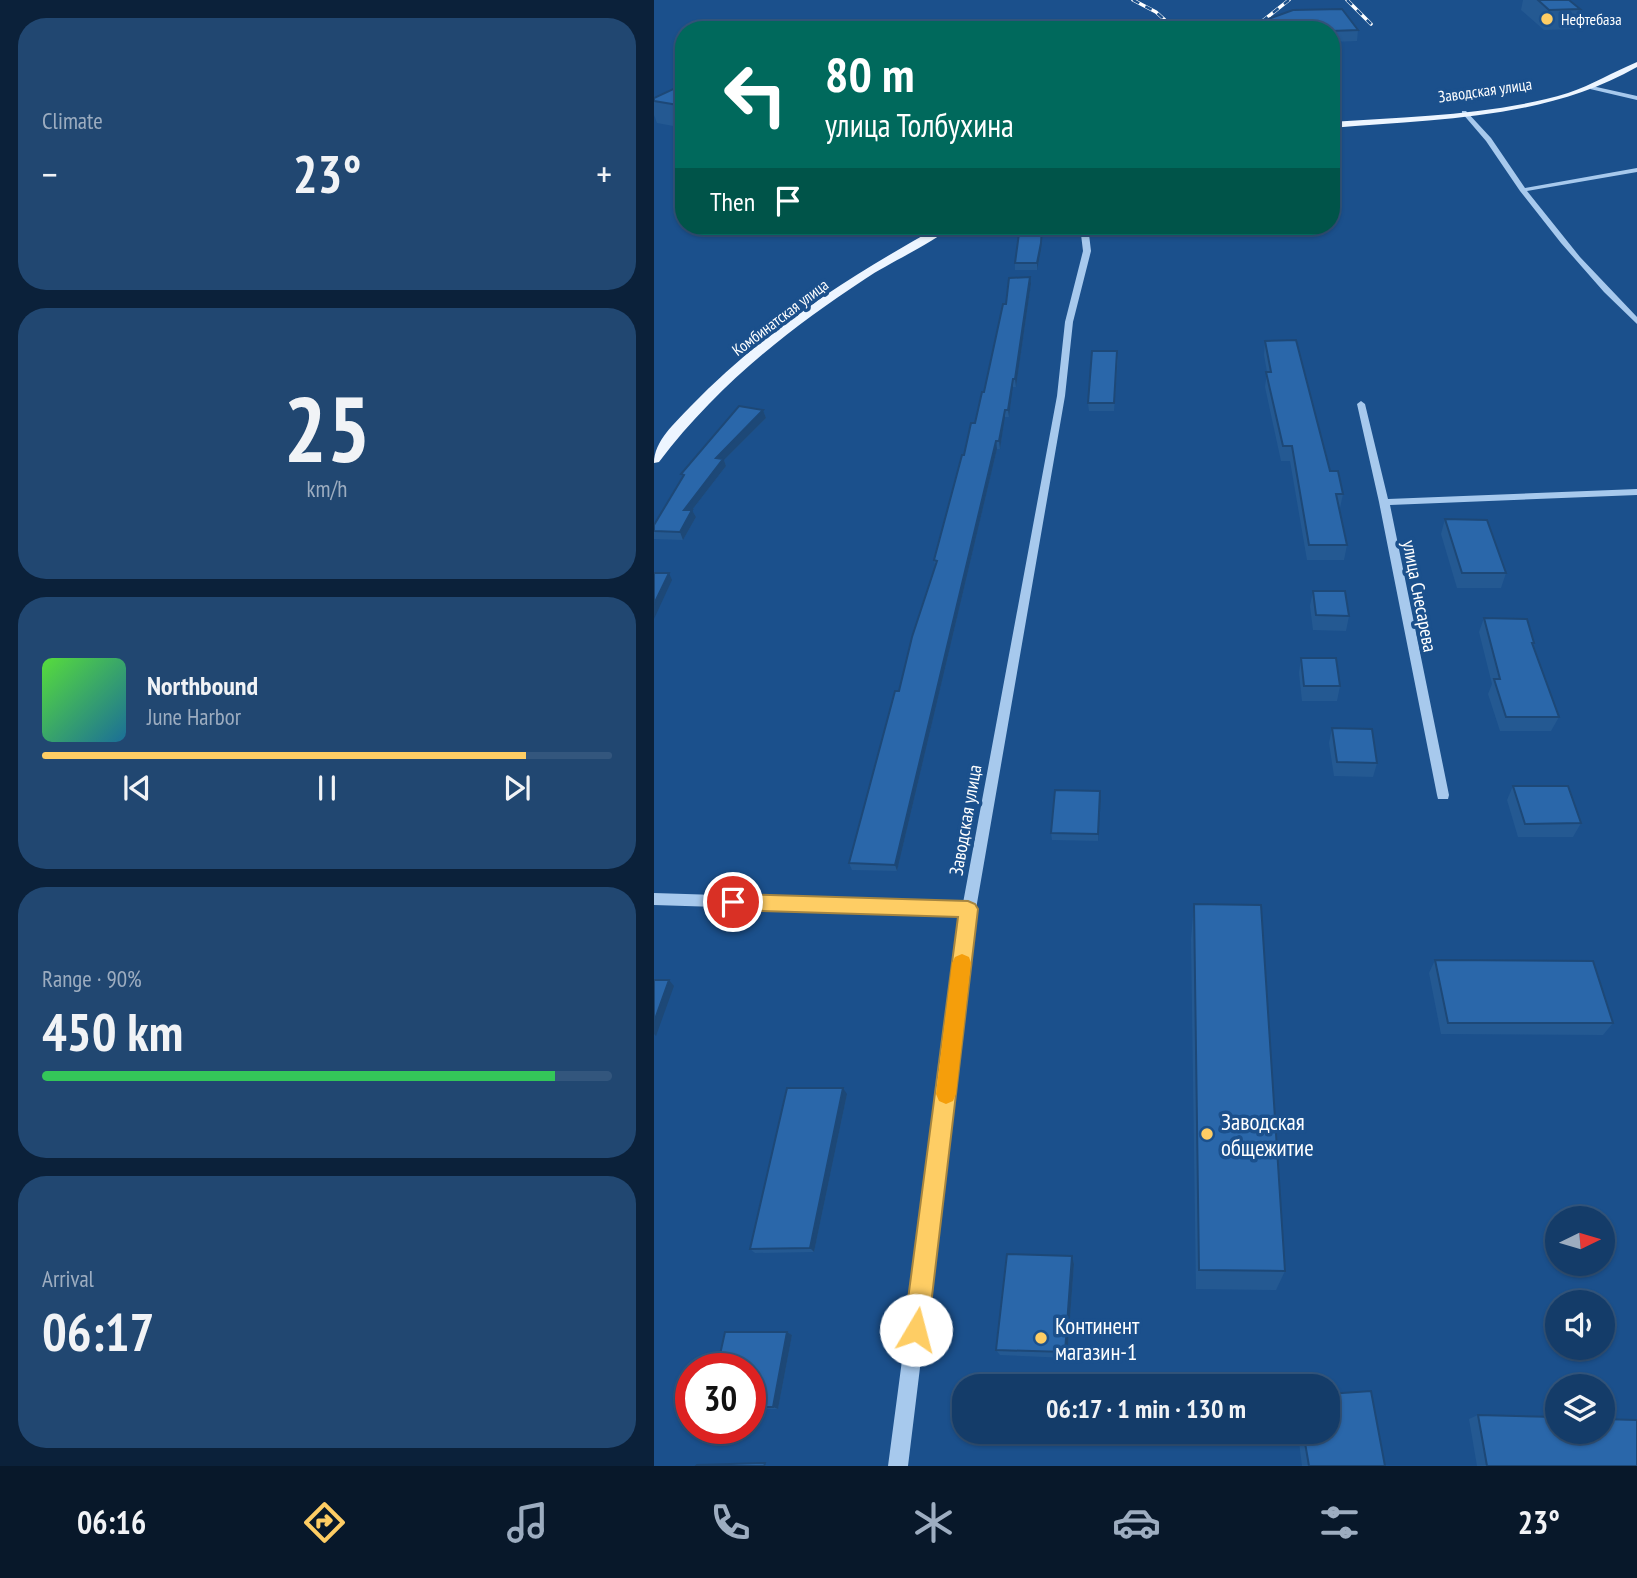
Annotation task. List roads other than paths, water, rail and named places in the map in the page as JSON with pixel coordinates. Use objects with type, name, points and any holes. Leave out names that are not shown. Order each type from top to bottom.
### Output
[{"type":"main road","name":"Заводская улица","points":[[1340,124],[1464,113],[1529,103],[1592,88],[1608,82],[1636,64]]},
{"type":"main road","name":"Комбинатская улица","points":[[654,459],[718,385],[794,323],[857,279],[932,235]]},
{"type":"street","points":[[1592,88],[1636,98]]},
{"type":"street","points":[[1464,113],[1481,127],[1522,190],[1572,255],[1636,322]]},
{"type":"street","points":[[1522,190],[1636,170]]},
{"type":"street","name":"Заводская улица","points":[[898,1466],[968,909],[1061,396],[1069,322],[1087,251],[1085,235]]},
{"type":"street","name":"улица Снесарева","points":[[1361,404],[1384,502],[1443,795]]},
{"type":"street","points":[[1384,502],[1636,492]]},
{"type":"street","points":[[654,900],[968,909]]},
{"type":"railway","points":[[1133,0],[1156,12],[1166,21]]},
{"type":"railway","points":[[1262,21],[1289,0]]},
{"type":"railway","points":[[1347,0],[1371,24]]},
{"type":"place","name":"Нефтебаза","points":[[1547,19]]},
{"type":"place","name":"Заводская общежитие","points":[[1207,1134]]},
{"type":"place","name":"Континент магазин-1","points":[[1041,1338]]}]
